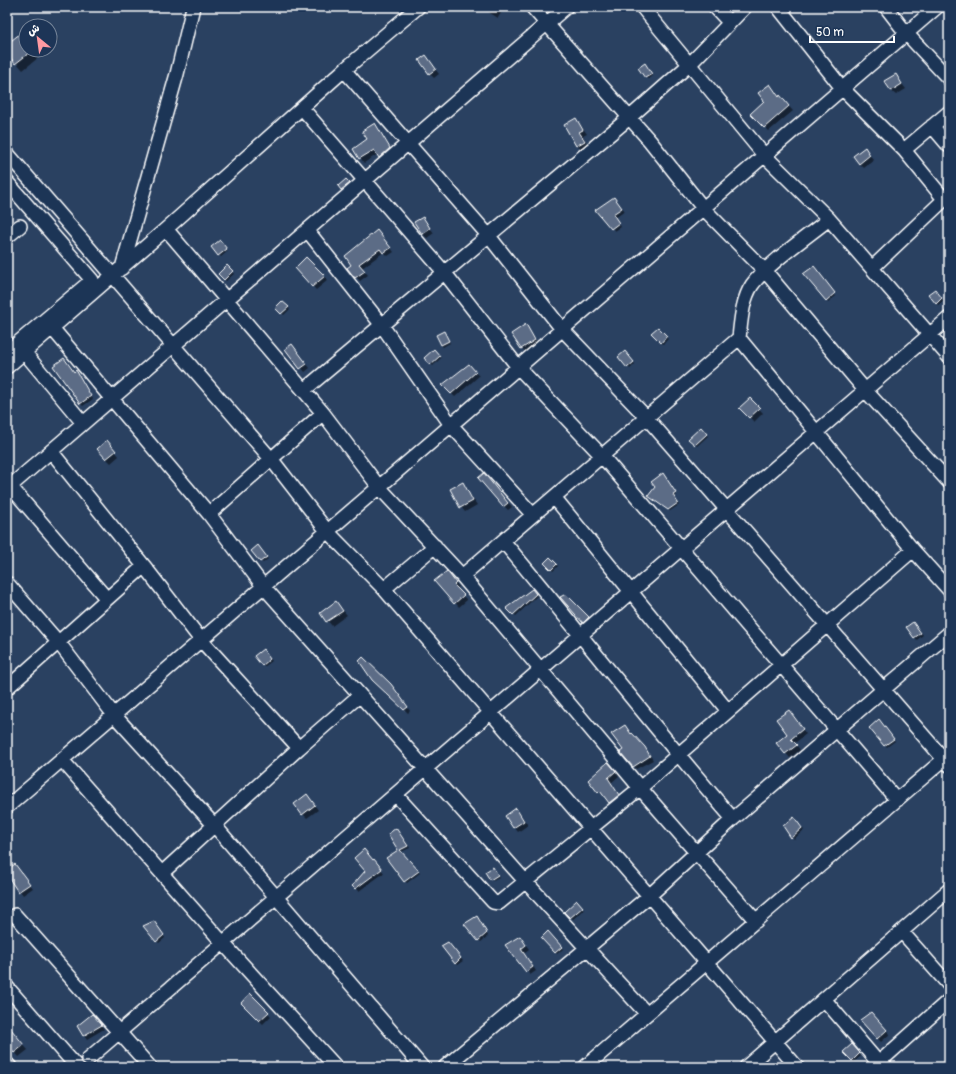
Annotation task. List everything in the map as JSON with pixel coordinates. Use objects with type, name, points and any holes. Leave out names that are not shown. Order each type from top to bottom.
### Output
[{"type":"street","points":[[118,272],[177,74],[193,7]]},
{"type":"street","points":[[7,367],[118,272],[344,70],[418,7]]},
{"type":"street","points":[[532,7],[650,141],[703,208],[764,271],[865,390],[949,482]]},
{"type":"street","points":[[108,599],[9,488],[110,399],[566,7]]},
{"type":"street","points":[[642,7],[764,156],[829,219],[949,357]]},
{"type":"street","points":[[715,7],[729,22]]},
{"type":"street","points":[[304,390],[629,118],[690,64],[745,7]]},
{"type":"street","points":[[778,7],[842,88],[904,150],[946,197],[872,268]]},
{"type":"street","points":[[886,7],[906,33],[949,79]]},
{"type":"street","points":[[7,807],[936,7]]},
{"type":"street","points":[[344,70],[488,235],[562,329],[647,418],[883,690],[947,760],[897,800],[585,1067]]},
{"type":"street","points":[[302,108],[444,272],[518,367],[602,456],[897,800]]},
{"type":"street","points":[[904,150],[949,112]]},
{"type":"street","points":[[932,126],[949,146]]},
{"type":"street","points":[[7,153],[118,272],[173,345],[272,460],[327,532],[384,589],[797,1067]]},
{"type":"street","points":[[7,182],[92,280],[7,352]]},
{"type":"street","points":[[829,219],[764,271],[752,285],[747,294],[741,316],[740,338],[913,550],[949,590]]},
{"type":"street","points":[[7,237],[20,226]]},
{"type":"street","points":[[166,229],[323,413],[379,487],[462,576],[640,788],[698,852],[756,921]]},
{"type":"street","points":[[307,230],[381,324],[451,424],[533,515]]},
{"type":"street","points":[[88,1059],[949,318]]},
{"type":"street","points":[[52,328],[110,399],[209,514],[263,586],[526,882],[647,1014]]},
{"type":"street","points":[[462,576],[740,338]]},
{"type":"street","points":[[24,352],[83,423]]},
{"type":"street","points":[[209,514],[272,460],[323,413]]},
{"type":"street","points":[[51,451],[144,566],[201,640],[299,748]]},
{"type":"street","points":[[554,497],[632,591],[728,711]]},
{"type":"street","points":[[502,541],[581,634],[678,755],[733,819]]},
{"type":"street","points":[[384,589],[435,546]]},
{"type":"street","points":[[396,795],[494,902],[499,903],[640,788],[828,626],[913,550]]},
{"type":"street","points":[[7,688],[144,566]]},
{"type":"street","points":[[7,583],[59,643],[114,715],[215,826],[422,1067]]},
{"type":"street","points":[[445,1067],[649,896],[733,819],[949,634]]},
{"type":"street","points":[[162,873],[299,748],[360,695]]},
{"type":"street","points":[[62,760],[223,943],[336,1067]]},
{"type":"street","points":[[746,1067],[949,890]]},
{"type":"street","points":[[15,915],[150,1067]]},
{"type":"street","points":[[902,932],[949,985]]},
{"type":"street","points":[[7,987],[76,1067]]},
{"type":"street","points":[[824,999],[878,1066],[949,1000]]},
{"type":"street","points":[[7,1064],[10,1067]]},
{"type":"building","points":[[18,35],[18,58],[23,58],[15,64],[7,53],[7,44]]},
{"type":"building","points":[[426,55],[436,69],[429,74],[419,60]]},
{"type":"building","points":[[645,63],[652,74],[645,78],[638,68]]},
{"type":"building","points":[[896,74],[902,84],[891,91],[884,81]]},
{"type":"building","points":[[770,84],[779,97],[780,95],[789,106],[764,128],[750,114],[764,101],[758,93]]},
{"type":"building","points":[[576,118],[583,130],[579,132],[585,141],[576,146],[564,125]]},
{"type":"building","points":[[375,123],[390,148],[379,158],[374,150],[359,159],[353,149],[367,139],[362,131]]},
{"type":"building","points":[[865,147],[870,155],[859,164],[853,156]]},
{"type":"building","points":[[346,179],[350,183],[341,190],[338,186]]},
{"type":"building","points":[[614,197],[622,208],[613,214],[619,223],[611,229],[595,210]]},
{"type":"building","points":[[423,217],[430,228],[422,234],[414,222]]},
{"type":"building","points":[[377,230],[391,248],[383,253],[380,249],[359,264],[365,271],[355,278],[347,268],[351,265],[345,256]]},
{"type":"building","points":[[220,240],[227,249],[218,256],[211,247]]},
{"type":"building","points":[[306,257],[325,276],[312,287],[295,268]]},
{"type":"building","points":[[227,265],[233,271],[224,280],[218,274]]},
{"type":"building","points":[[814,266],[835,293],[826,301],[803,274]]},
{"type":"building","points":[[935,289],[942,298],[936,304],[928,294]]},
{"type":"building","points":[[282,301],[289,307],[281,314],[275,308]]},
{"type":"building","points":[[526,324],[535,340],[521,349],[511,334]]},
{"type":"building","points":[[658,327],[667,336],[661,343],[651,333]]},
{"type":"building","points":[[444,331],[449,341],[441,345],[436,335]]},
{"type":"building","points":[[292,344],[307,364],[300,369],[285,349]]},
{"type":"building","points":[[434,349],[440,356],[430,365],[424,358]]},
{"type":"building","points":[[625,351],[634,362],[627,368],[618,357]]},
{"type":"building","points":[[64,358],[74,372],[76,370],[91,396],[80,404],[53,366]]},
{"type":"building","points":[[469,364],[476,372],[451,394],[442,385]]},
{"type":"building","points":[[750,398],[760,408],[749,418],[739,408]]},
{"type":"building","points":[[701,427],[707,434],[695,445],[688,439]]},
{"type":"building","points":[[107,440],[116,451],[106,459],[97,449]]},
{"type":"building","points":[[484,473],[508,503],[503,507],[478,478]]},
{"type":"building","points":[[663,473],[676,493],[673,495],[678,503],[668,510],[648,496],[655,487],[651,482]]},
{"type":"building","points":[[463,482],[473,501],[460,508],[450,489]]},
{"type":"building","points":[[258,545],[267,557],[260,562],[251,551]]},
{"type":"building","points":[[550,557],[557,564],[551,570],[544,563]]},
{"type":"building","points":[[447,571],[456,583],[454,585],[464,595],[454,604],[434,581]]},
{"type":"building","points":[[532,589],[536,594],[513,615],[506,608]]},
{"type":"building","points":[[566,594],[589,617],[583,623],[560,597]]},
{"type":"building","points":[[336,601],[343,611],[326,622],[320,613]]},
{"type":"building","points":[[913,622],[921,633],[914,638],[906,627]]},
{"type":"building","points":[[263,649],[270,659],[262,666],[254,656]]},
{"type":"building","points":[[363,657],[391,684],[408,707],[404,710],[372,680],[359,661]]},
{"type":"building","points":[[789,710],[803,729],[791,739],[797,745],[785,754],[776,743],[787,734],[776,719]]},
{"type":"building","points":[[879,719],[894,739],[884,746],[869,728]]},
{"type":"building","points":[[625,725],[631,734],[632,733],[645,747],[650,756],[633,767],[620,752],[623,750],[611,734]]},
{"type":"building","points":[[608,762],[616,771],[608,778],[619,795],[609,803],[600,791],[598,793],[588,780]]},
{"type":"building","points":[[307,794],[315,805],[302,815],[294,804]]},
{"type":"building","points":[[516,808],[524,821],[513,828],[505,816]]},
{"type":"building","points":[[794,817],[802,828],[791,838],[783,826]]},
{"type":"building","points":[[396,828],[408,846],[400,850],[419,871],[404,882],[386,858],[398,850],[388,834]]},
{"type":"building","points":[[364,849],[382,869],[355,889],[352,886],[365,871],[354,858]]},
{"type":"building","points":[[15,864],[30,884],[18,892],[7,875],[7,870]]},
{"type":"building","points":[[493,867],[498,875],[490,880],[485,872]]},
{"type":"building","points":[[577,900],[583,907],[570,918],[564,912]]},
{"type":"building","points":[[477,916],[487,933],[478,941],[464,924]]},
{"type":"building","points":[[154,921],[164,935],[156,942],[143,926]]},
{"type":"building","points":[[548,931],[562,947],[555,953],[541,938]]},
{"type":"building","points":[[520,936],[526,945],[521,949],[533,967],[526,972],[505,945]]},
{"type":"building","points":[[448,942],[461,958],[455,964],[441,946]]},
{"type":"building","points":[[250,993],[269,1012],[259,1021],[241,1003]]},
{"type":"building","points":[[871,1012],[887,1030],[877,1039],[860,1020]]},
{"type":"building","points":[[92,1014],[102,1025],[83,1036],[77,1026]]},
{"type":"building","points":[[7,1024],[24,1045],[14,1053],[7,1045]]},
{"type":"building","points":[[852,1044],[860,1053],[852,1061],[843,1052]]}]
